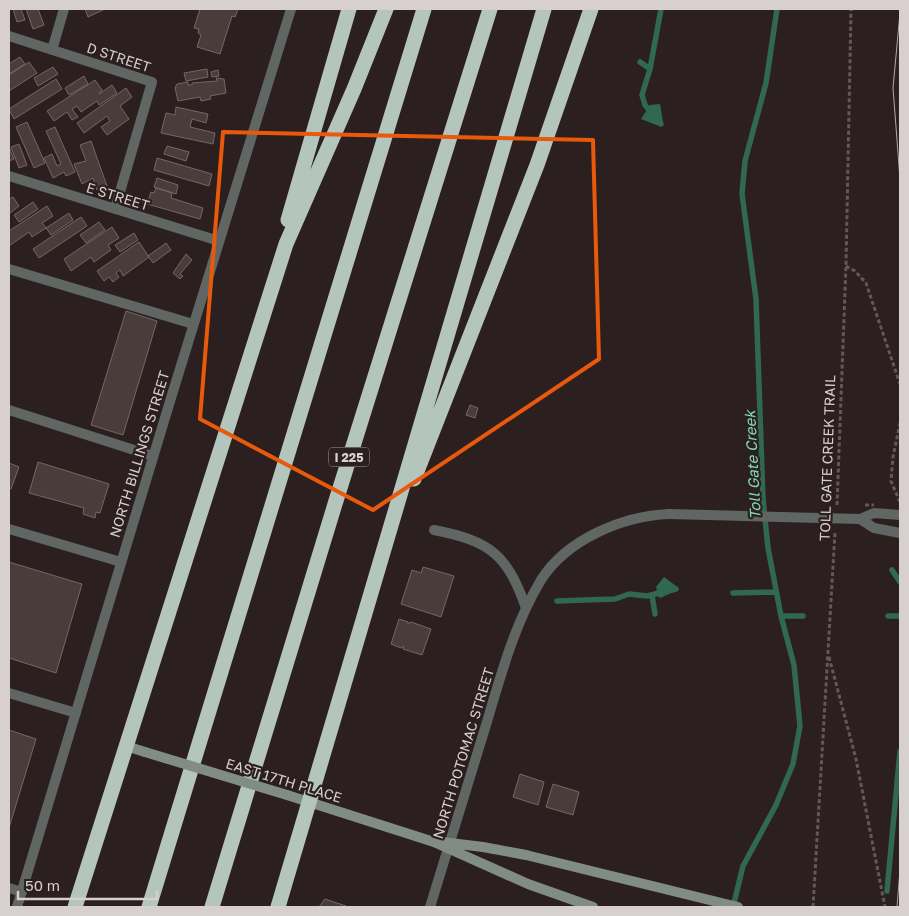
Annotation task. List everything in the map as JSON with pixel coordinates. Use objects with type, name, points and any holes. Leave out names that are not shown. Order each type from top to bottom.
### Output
[{"type":"highway","points":[[75,907],[176,594],[246,366],[349,9]]},
{"type":"highway","points":[[246,366],[286,244],[354,89],[386,9]]},
{"type":"highway","points":[[148,907],[424,9]]},
{"type":"highway","name":"I 225","points":[[212,907],[335,504],[490,9]]},
{"type":"highway","points":[[278,907],[544,9]]},
{"type":"highway","points":[[378,574],[537,165],[591,9]]},
{"type":"main road","name":"EAST 17TH PLACE","points":[[126,746],[434,842],[528,884],[593,907]]},
{"type":"main road","name":"EAST 17TH PLACE","points":[[434,842],[483,846],[526,855],[738,907]]},
{"type":"street","points":[[52,50],[64,9]]},
{"type":"street","name":"NORTH BILLINGS STREET","points":[[17,907],[193,324],[291,9]]},
{"type":"street","name":"D STREET","points":[[9,36],[152,82],[115,209]]},
{"type":"street","name":"E STREET","points":[[9,176],[219,241]]},
{"type":"street","points":[[9,270],[193,324]]},
{"type":"street","points":[[9,410],[153,456]]},
{"type":"street","points":[[860,519],[874,513],[900,515]]},
{"type":"street","name":"NORTH POTOMAC STREET","points":[[430,907],[505,661],[526,608],[547,573],[578,545],[598,532],[619,524],[640,517],[669,514],[860,519]]},
{"type":"street","points":[[860,519],[874,528],[900,533]]},
{"type":"street","points":[[9,529],[121,562]]},
{"type":"street","points":[[434,530],[471,539],[495,552],[519,588],[526,608]]},
{"type":"street","points":[[9,692],[76,713]]},
{"type":"street","points":[[9,888],[22,892]]},
{"type":"path","name":"TOLL GATE CREEK TRAIL","points":[[836,509],[846,265],[851,9]]},
{"type":"path","points":[[846,265],[855,271],[866,283],[900,384]]},
{"type":"path","points":[[900,423],[893,457],[891,481],[900,503]]},
{"type":"path","name":"TOLL GATE CREEK TRAIL","points":[[813,907],[835,528]]},
{"type":"path","points":[[828,654],[856,759],[886,907]]},
{"type":"highlighted area","points":[[223,132],[593,140],[599,359],[373,510],[200,419]]},
{"type":"shaded area","points":[[660,104],[663,122],[659,126],[641,119],[650,105]]},
{"type":"shaded area","points":[[664,577],[676,586],[676,591],[660,598],[654,592]]},
{"type":"building","points":[[13,9],[21,9],[25,20],[17,22]]},
{"type":"building","points":[[26,9],[38,9],[44,25],[33,29]]},
{"type":"building","points":[[85,9],[105,9],[88,17]]},
{"type":"building","points":[[200,9],[238,9],[235,17],[232,16],[220,54],[197,47],[201,35],[198,33],[199,29],[194,28]]},
{"type":"building","points":[[20,57],[25,64],[9,74],[9,64]]},
{"type":"building","points":[[29,62],[37,73],[9,91],[9,75]]},
{"type":"building","points":[[53,67],[58,74],[38,86],[34,78]]},
{"type":"building","points":[[207,69],[208,77],[186,81],[184,73]]},
{"type":"building","points":[[218,70],[219,76],[212,77],[211,72]]},
{"type":"building","points":[[84,76],[88,84],[69,95],[65,88]]},
{"type":"building","points":[[216,78],[224,79],[226,93],[210,96],[211,99],[201,101],[200,97],[178,101],[175,88],[177,84],[188,82],[188,85],[192,85],[192,83],[217,81]]},
{"type":"building","points":[[56,79],[62,89],[14,119],[9,109]]},
{"type":"building","points":[[95,80],[102,90],[99,94],[112,85],[117,93],[99,105],[97,101],[81,112],[77,106],[72,109],[78,117],[72,120],[67,112],[54,121],[47,111]]},
{"type":"building","points":[[126,88],[132,97],[120,106],[129,119],[107,135],[101,127],[110,121],[107,116],[84,133],[77,123]]},
{"type":"building","points":[[176,107],[208,114],[206,123],[192,119],[190,127],[215,133],[213,144],[161,133],[166,113],[175,115]]},
{"type":"building","points":[[27,122],[45,163],[34,168],[16,127]]},
{"type":"building","points":[[55,127],[75,172],[66,176],[64,172],[53,178],[44,158],[52,154],[57,166],[61,164],[46,131]]},
{"type":"building","points":[[91,141],[107,186],[97,190],[93,178],[82,184],[74,164],[86,161],[80,145]]},
{"type":"building","points":[[19,144],[27,165],[19,168],[11,147]]},
{"type":"building","points":[[167,146],[189,152],[186,161],[164,154]]},
{"type":"building","points":[[9,147],[14,159],[9,161]]},
{"type":"building","points":[[157,158],[212,174],[209,186],[154,170]]},
{"type":"building","points":[[157,178],[178,185],[176,194],[154,187]]},
{"type":"building","points":[[156,188],[172,193],[171,198],[203,208],[200,219],[147,204],[151,192],[154,193]]},
{"type":"building","points":[[13,197],[19,206],[9,214],[9,199]]},
{"type":"building","points":[[33,202],[38,209],[19,222],[14,215]]},
{"type":"building","points":[[47,206],[53,216],[42,223],[46,228],[32,237],[29,232],[9,246],[9,231]]},
{"type":"building","points":[[69,213],[73,220],[51,235],[46,228]]},
{"type":"building","points":[[81,217],[87,226],[39,258],[33,249]]},
{"type":"building","points":[[99,222],[105,230],[86,243],[80,235]]},
{"type":"building","points":[[112,227],[119,238],[108,245],[111,250],[94,262],[91,257],[71,271],[64,259]]},
{"type":"building","points":[[134,233],[138,240],[120,252],[115,245]]},
{"type":"building","points":[[139,242],[149,257],[123,276],[120,270],[116,273],[119,277],[113,282],[109,277],[104,281],[97,271]]},
{"type":"building","points":[[166,243],[171,250],[153,263],[148,256]]},
{"type":"building","points":[[186,254],[192,260],[180,274],[183,276],[180,279],[173,273]]},
{"type":"building","points":[[126,311],[157,321],[123,435],[91,425]]},
{"type":"building","points":[[470,405],[478,408],[475,418],[466,415]]},
{"type":"building","points":[[38,462],[109,484],[100,513],[96,512],[95,518],[83,514],[84,508],[29,493]]},
{"type":"building","points":[[9,463],[19,467],[11,489],[9,488]]},
{"type":"building","points":[[9,562],[82,584],[56,673],[9,658]]},
{"type":"building","points":[[423,567],[454,576],[441,617],[401,604],[412,570],[421,573]]},
{"type":"building","points":[[399,619],[408,622],[408,624],[411,622],[431,629],[422,655],[403,649],[404,646],[401,648],[391,644]]},
{"type":"building","points":[[9,730],[36,739],[9,828]]},
{"type":"building","points":[[520,774],[544,782],[538,805],[513,797]]},
{"type":"building","points":[[553,784],[579,792],[573,815],[546,807]]},
{"type":"building","points":[[325,899],[346,906],[346,907],[319,907]]},
{"type":"waterway","points":[[661,9],[650,69],[642,95],[645,105],[661,124]]},
{"type":"waterway","name":"Toll Gate Creek","points":[[733,907],[743,866],[776,805],[793,764],[800,726],[794,665],[781,616],[768,548],[763,499],[756,299],[742,194],[745,161],[766,83],[777,9]]},
{"type":"waterway","points":[[640,62],[650,69]]},
{"type":"waterway","points":[[892,570],[900,582]]},
{"type":"waterway","points":[[557,601],[615,599],[629,594],[647,596],[676,589]]},
{"type":"waterway","points":[[733,593],[776,592]]},
{"type":"waterway","points":[[652,595],[655,614]]},
{"type":"waterway","points":[[781,616],[803,616]]},
{"type":"waterway","points":[[888,616],[900,616]]},
{"type":"waterway","points":[[887,891],[900,751]]},
{"type":"tram line","points":[[900,13],[893,88],[900,179]]},
{"type":"tram line","points":[[897,907],[900,870]]}]
